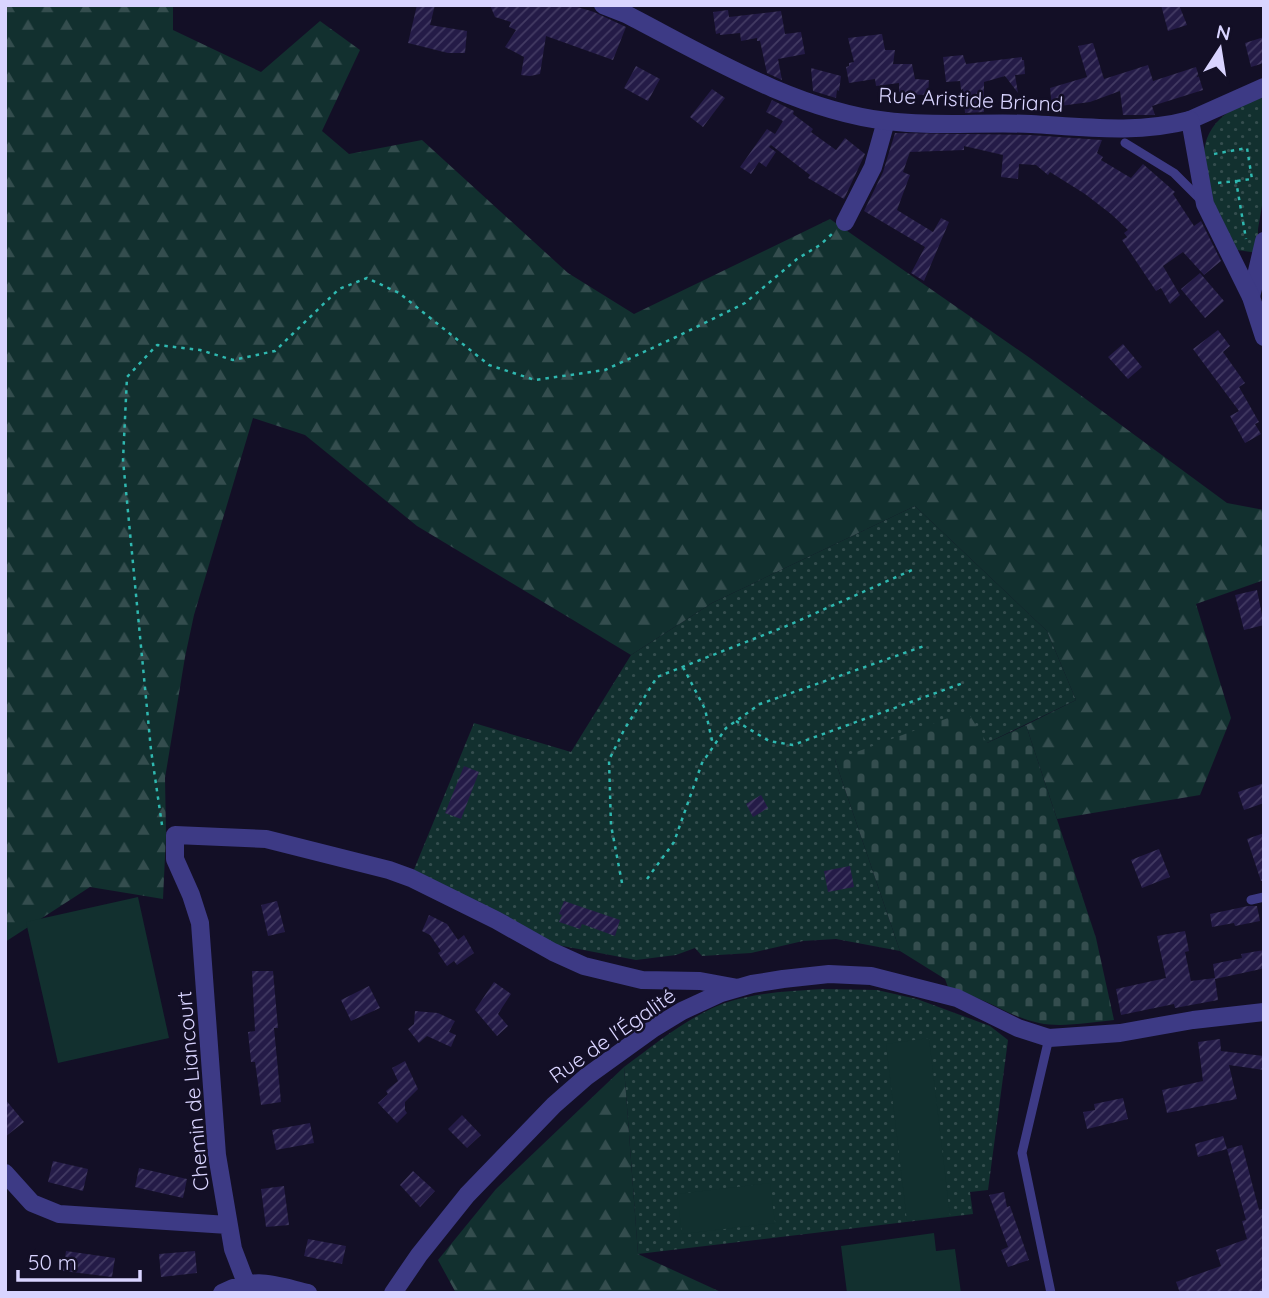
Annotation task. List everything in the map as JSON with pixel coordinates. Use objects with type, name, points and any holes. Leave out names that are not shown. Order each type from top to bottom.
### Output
[{"type":"street","name":"Rue Aristide Briand","points":[[603,5],[786,95],[828,109],[886,121],[1108,128],[1168,126],[1190,120],[1264,87]]},
{"type":"street","points":[[1190,120],[1205,204],[1251,297],[1264,337]]},
{"type":"street","points":[[845,222],[873,167],[886,121]]},
{"type":"street","points":[[1251,297],[1255,240]]},
{"type":"street","points":[[176,835],[266,839],[389,870],[411,878],[553,952],[591,968],[642,980],[700,981],[738,988]]},
{"type":"street","name":"Chemin de Liancourt","points":[[176,835],[175,859],[200,923],[216,1147],[233,1249],[246,1283]]},
{"type":"street","name":"Rue de l'Égalité","points":[[393,1293],[419,1255],[467,1195],[554,1104],[606,1062],[667,1019],[709,998],[738,988],[829,974],[871,976],[957,998],[1018,1028],[1049,1038],[1120,1033],[1193,1020],[1264,1012]]},
{"type":"street","points":[[5,1172],[32,1203],[59,1213],[229,1224]]},
{"type":"street","points":[[222,1293],[255,1282],[308,1293]]},
{"type":"lane","points":[[1125,144],[1174,173],[1205,204]]},
{"type":"lane","points":[[1251,900],[1264,897]]},
{"type":"lane","points":[[1049,1038],[1022,1153],[1051,1293]]},
{"type":"path","points":[[1214,164],[1213,154],[1247,148],[1252,179],[1218,184],[1216,174]]},
{"type":"path","points":[[1236,181],[1255,240]]},
{"type":"path","points":[[176,835],[162,827],[151,750],[123,460],[127,377],[158,345],[200,350],[233,360],[275,351],[338,289],[367,278],[399,293],[489,365],[535,380],[605,370],[745,303],[797,259],[820,245],[845,222]]},
{"type":"path","points":[[622,883],[611,825],[609,760],[657,677],[789,625],[912,570]]},
{"type":"path","points":[[647,879],[674,842],[702,763],[726,728],[760,705],[927,645]]},
{"type":"path","points":[[683,667],[705,709],[713,747]]},
{"type":"path","points":[[736,722],[769,741],[793,746],[963,683]]},
{"type":"green space","points":[[5,5],[173,5],[173,30],[261,72],[320,21],[360,50],[322,131],[349,154],[422,140],[568,273],[634,314],[830,219],[1030,358],[1227,503],[1264,510],[1264,580],[1196,604],[1231,718],[1200,795],[1057,819],[1026,725],[1076,700],[1047,631],[915,506],[712,603],[631,655],[417,526],[305,435],[253,418],[194,615],[185,657],[165,778],[163,899],[90,887],[5,942]]},
{"type":"green space","points":[[1264,95],[1264,194],[1258,229],[1258,253],[1237,250],[1229,235],[1207,184],[1204,149],[1209,133],[1224,115]]},
{"type":"green space","points":[[915,506],[1047,631],[1076,700],[987,743],[835,760],[900,951],[836,939],[803,941],[751,953],[702,956],[695,948],[676,955],[636,960],[547,943],[413,872],[474,723],[571,752],[631,655],[712,603]]},
{"type":"green space","points":[[967,711],[987,743],[1026,725],[1096,938],[1114,1020],[1057,1025],[1027,1020],[973,996],[949,990],[945,979],[900,951],[835,760]]},
{"type":"green space","points":[[138,897],[169,1038],[58,1063],[26,922]]},
{"type":"green space","points":[[877,990],[917,999],[990,1026],[1008,1040],[988,1190],[970,1192],[973,1214],[638,1254],[624,1067],[675,1030],[717,1006],[777,992]]},
{"type":"green space","points":[[929,1038],[950,1216],[907,1221],[886,1044]]},
{"type":"green space","points":[[624,1067],[638,1254],[723,1293],[456,1293],[438,1260],[496,1189]]},
{"type":"green space","points":[[770,1183],[775,1223],[682,1234],[677,1194]]},
{"type":"green space","points":[[934,1233],[936,1251],[955,1249],[961,1293],[847,1293],[841,1246]]},
{"type":"building","points":[[417,5],[435,5],[430,25],[467,31],[465,53],[448,53],[408,43]]},
{"type":"building","points":[[490,5],[571,5],[626,27],[613,60],[546,36],[540,74],[521,75],[524,57],[505,47],[516,30],[509,27],[511,22],[495,17]]},
{"type":"building","points":[[1161,5],[1179,5],[1187,25],[1168,31]]},
{"type":"building","points":[[728,10],[729,17],[781,11],[785,34],[801,32],[805,54],[778,59],[782,80],[767,73],[757,38],[741,41],[740,33],[716,34],[713,12]]},
{"type":"building","points":[[882,34],[885,50],[895,50],[893,64],[912,64],[915,79],[929,80],[928,95],[899,94],[899,83],[876,86],[875,79],[849,83],[846,67],[854,62],[848,38]]},
{"type":"building","points":[[1264,37],[1264,63],[1251,67],[1245,43]]},
{"type":"building","points":[[1093,43],[1104,79],[1148,65],[1153,81],[1196,67],[1203,90],[1152,106],[1155,115],[1123,115],[1120,91],[1090,102],[1052,107],[1050,88],[1087,77],[1078,46]]},
{"type":"building","points":[[963,55],[966,64],[1022,57],[1025,74],[1015,75],[1018,93],[1005,76],[984,82],[984,112],[965,113],[960,81],[946,82],[943,57]]},
{"type":"building","points":[[636,66],[660,79],[648,101],[624,88]]},
{"type":"building","points":[[811,68],[841,76],[836,98],[813,91]]},
{"type":"building","points":[[712,89],[725,98],[703,127],[690,117]]},
{"type":"building","points":[[772,100],[794,111],[793,114],[813,129],[811,132],[836,150],[845,138],[865,154],[844,199],[808,178],[810,175],[771,145],[769,147],[776,152],[766,167],[759,162],[751,174],[740,167],[767,129],[775,134],[783,121],[766,112]]},
{"type":"building","points":[[895,133],[1030,135],[1102,140],[1097,153],[1103,157],[1101,160],[1131,178],[1143,164],[1175,192],[1173,194],[1194,226],[1201,221],[1221,261],[1204,275],[1183,252],[1163,266],[1180,295],[1170,304],[1161,288],[1156,291],[1122,240],[1127,237],[1124,233],[1128,230],[1085,194],[1050,172],[1048,175],[1036,165],[1019,164],[1018,179],[1001,177],[1003,155],[964,146],[964,150],[910,152],[903,172],[910,175],[897,210],[933,232],[941,218],[949,222],[924,281],[911,273],[925,247],[864,211],[883,172]]},
{"type":"building","points":[[1200,273],[1224,301],[1205,318],[1181,289]]},
{"type":"building","points":[[1218,330],[1230,346],[1223,352],[1245,383],[1239,387],[1259,422],[1255,424],[1261,434],[1245,443],[1230,416],[1239,411],[1193,349]]},
{"type":"building","points":[[1123,344],[1142,367],[1128,379],[1108,357]]},
{"type":"building","points":[[1257,590],[1264,625],[1244,630],[1235,595]]},
{"type":"building","points":[[464,766],[479,772],[461,819],[445,813]]},
{"type":"building","points":[[1264,783],[1264,803],[1244,810],[1238,792]]},
{"type":"building","points":[[761,795],[768,808],[753,817],[746,804]]},
{"type":"building","points":[[1264,833],[1264,881],[1261,881],[1247,839]]},
{"type":"building","points":[[1159,849],[1170,877],[1142,888],[1131,860]]},
{"type":"building","points":[[850,866],[854,887],[828,892],[824,871]]},
{"type":"building","points":[[277,901],[285,932],[268,936],[261,905]]},
{"type":"building","points":[[564,901],[620,920],[615,936],[582,924],[580,929],[559,922]]},
{"type":"building","points":[[1257,906],[1260,921],[1212,927],[1210,914]]},
{"type":"building","points":[[429,915],[447,924],[458,940],[464,935],[474,953],[457,965],[454,961],[447,966],[430,935],[422,931]]},
{"type":"building","points":[[1185,931],[1189,951],[1185,952],[1191,981],[1215,978],[1213,964],[1242,958],[1241,954],[1264,950],[1264,967],[1215,979],[1218,1000],[1175,1008],[1174,1004],[1121,1015],[1116,989],[1166,978],[1157,936]]},
{"type":"building","points":[[252,971],[273,971],[278,1028],[274,1028],[281,1102],[261,1105],[255,1062],[251,1062],[248,1032],[255,1031]]},
{"type":"building","points":[[494,982],[511,994],[498,1014],[508,1026],[497,1036],[475,1010]]},
{"type":"building","points":[[369,986],[380,1008],[351,1021],[341,1000]]},
{"type":"building","points":[[415,1011],[438,1013],[455,1021],[449,1032],[456,1035],[451,1047],[427,1036],[419,1043],[408,1029],[414,1024]]},
{"type":"building","points":[[1220,1039],[1221,1051],[1264,1056],[1264,1070],[1229,1065],[1237,1099],[1167,1113],[1162,1090],[1203,1081],[1198,1042]]},
{"type":"building","points":[[405,1061],[418,1089],[405,1102],[407,1113],[397,1123],[378,1103],[388,1094],[386,1091],[398,1081],[392,1068]]},
{"type":"building","points":[[1123,1098],[1128,1119],[1087,1129],[1083,1112],[1095,1110],[1094,1104]]},
{"type":"building","points":[[5,1099],[24,1122],[5,1137]]},
{"type":"building","points":[[462,1115],[481,1135],[467,1148],[448,1129]]},
{"type":"building","points":[[310,1123],[314,1143],[276,1150],[272,1130]]},
{"type":"building","points":[[1223,1136],[1227,1149],[1198,1157],[1195,1144]]},
{"type":"building","points":[[1242,1145],[1259,1210],[1264,1208],[1264,1293],[1180,1293],[1176,1282],[1221,1266],[1216,1250],[1247,1239],[1242,1221],[1246,1220],[1227,1149]]},
{"type":"building","points":[[53,1161],[88,1169],[83,1191],[48,1182]]},
{"type":"building","points":[[139,1168],[187,1179],[183,1198],[135,1187]]},
{"type":"building","points":[[413,1171],[435,1191],[420,1207],[400,1185]]},
{"type":"building","points":[[284,1186],[289,1225],[266,1227],[261,1189]]},
{"type":"building","points":[[1004,1192],[1007,1207],[1010,1206],[1029,1260],[1008,1267],[1001,1250],[1008,1247],[989,1195]]},
{"type":"building","points":[[308,1239],[346,1246],[342,1264],[304,1256]]},
{"type":"building","points":[[66,1251],[115,1258],[112,1277],[63,1271]]},
{"type":"building","points":[[195,1251],[197,1273],[161,1277],[159,1254]]}]
